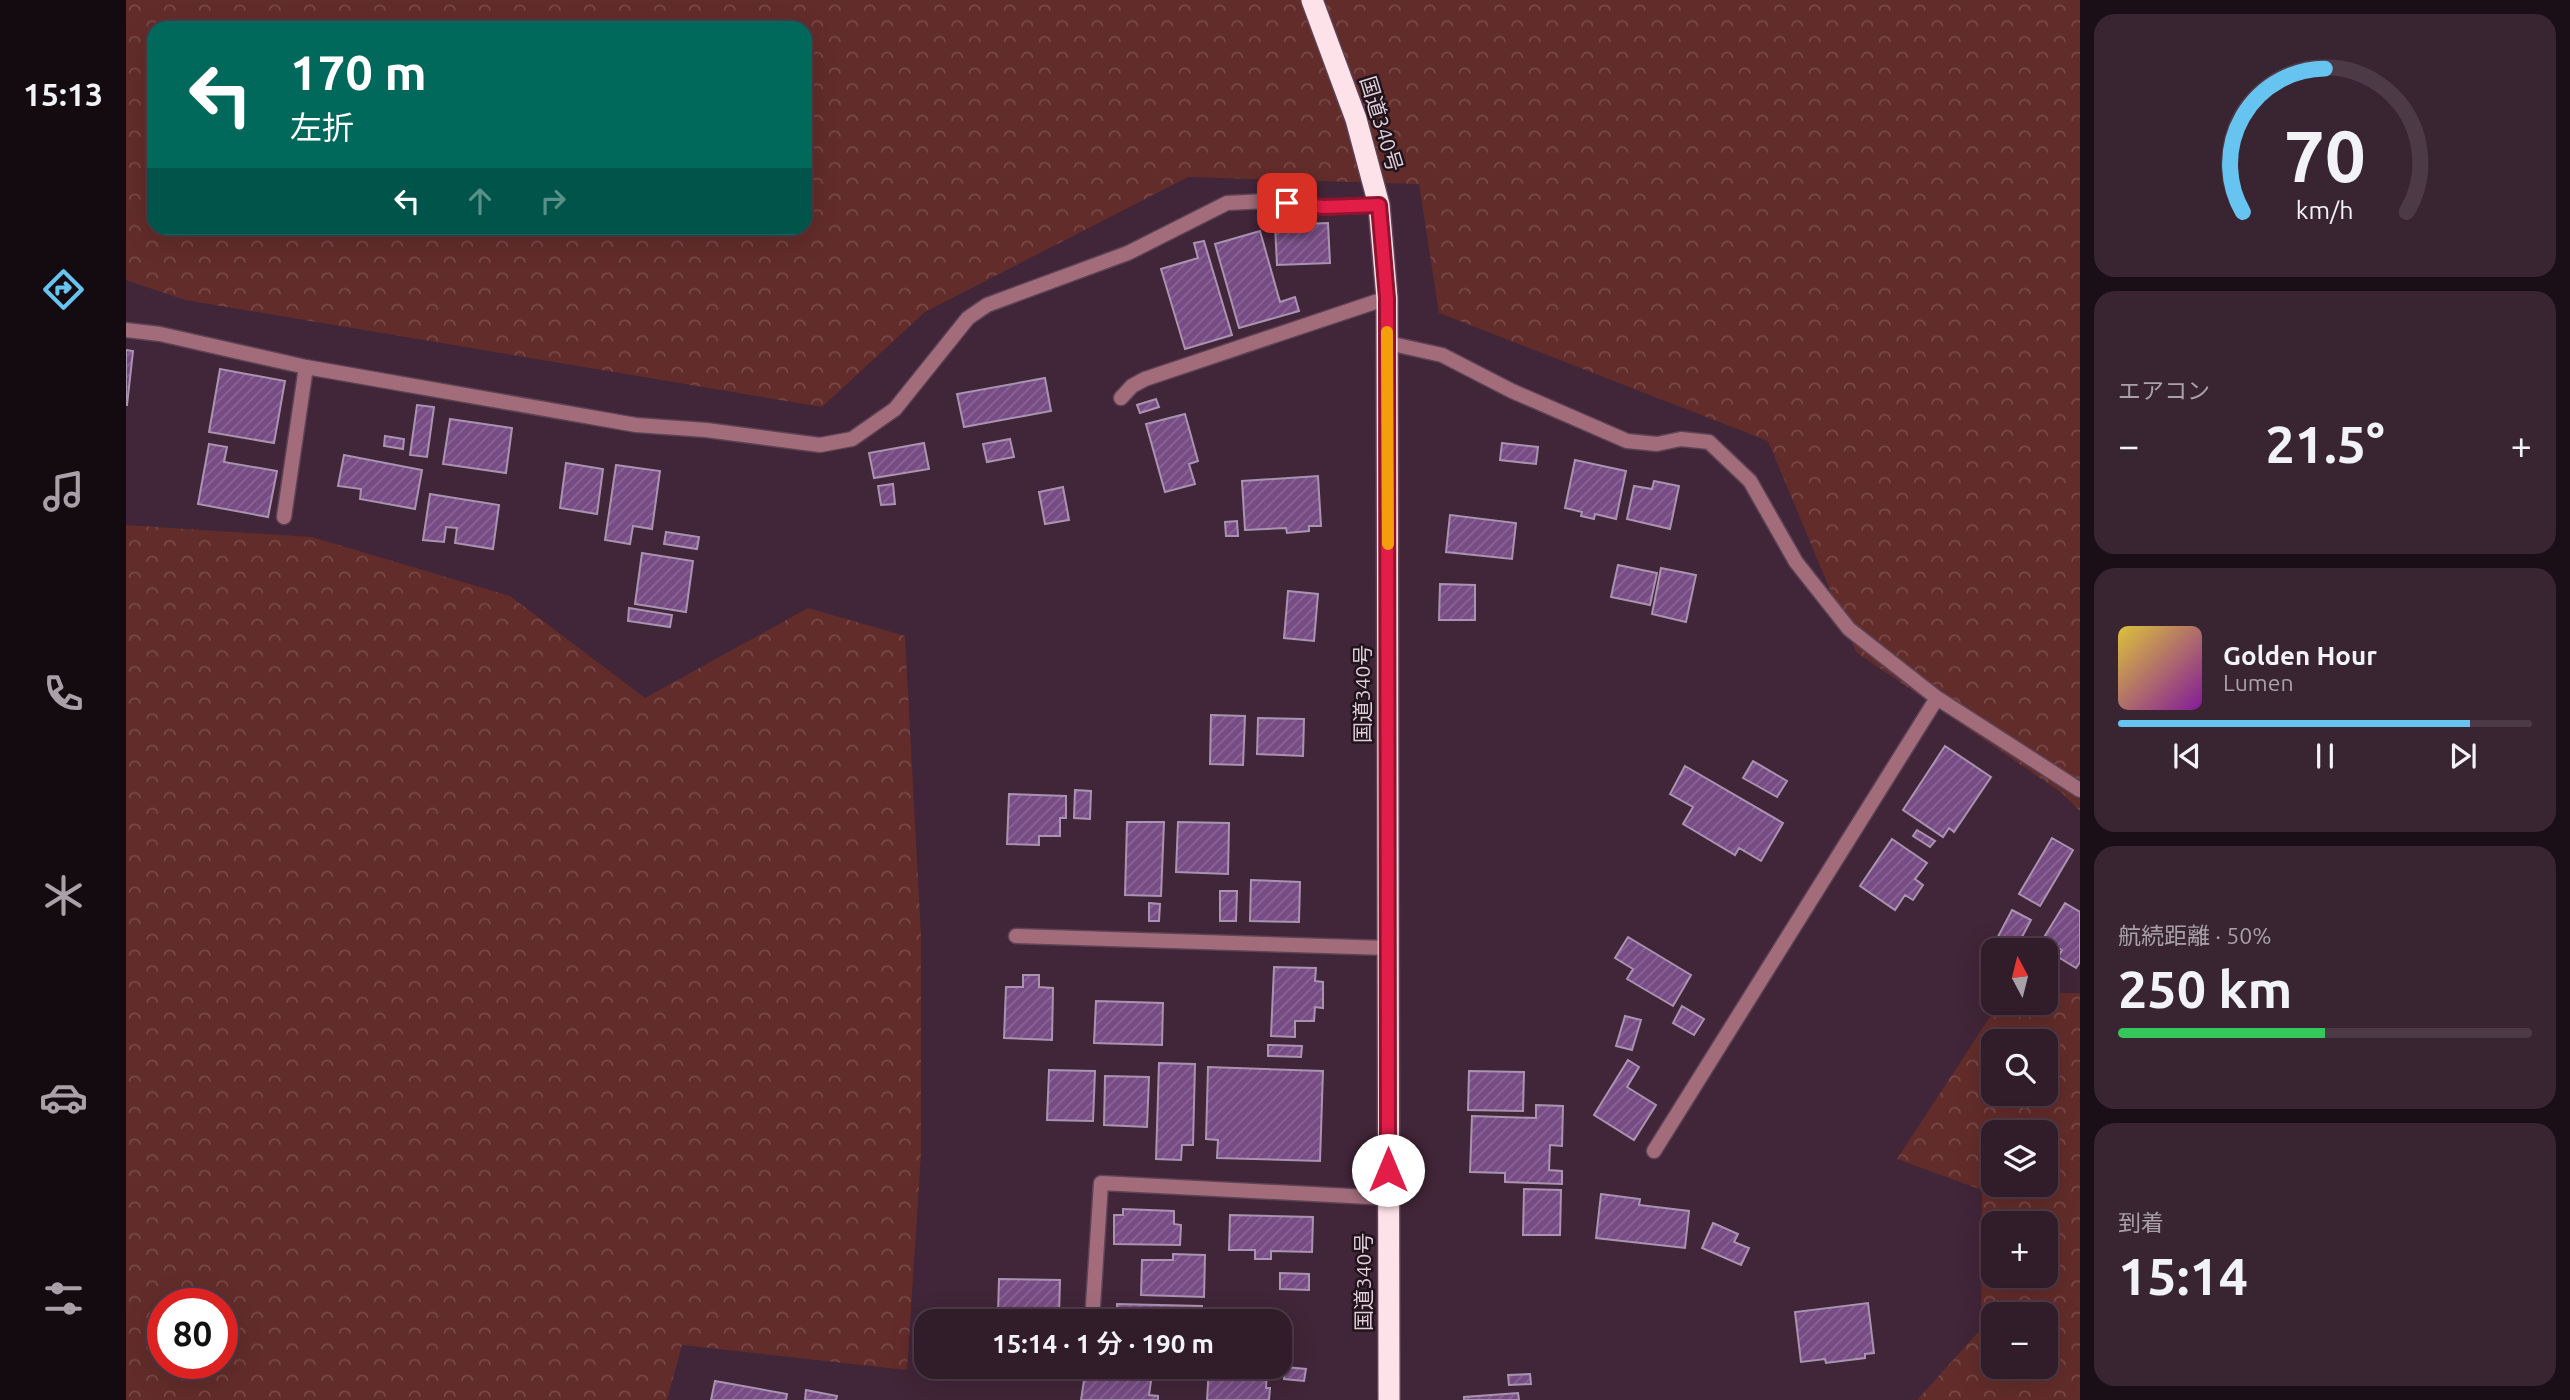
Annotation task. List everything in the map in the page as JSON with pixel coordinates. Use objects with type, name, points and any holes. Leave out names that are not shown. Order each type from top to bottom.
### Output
[{"type":"highway","name":"国道340号","points":[[1312,0],[1356,119],[1379,205],[1387,298],[1389,1400]]},
{"type":"street","points":[[126,330],[160,334],[306,367],[636,425],[706,430],[820,444],[852,439],[894,409],[968,318],[987,305],[1128,253],[1227,203],[1268,201],[1324,207],[1379,205]]},
{"type":"street","points":[[1121,398],[1132,386],[1145,379],[1387,298]]},
{"type":"street","points":[[1388,343],[1442,355],[1512,391],[1627,441],[1657,444],[1681,439],[1709,442],[1750,481],[1796,562],[1849,629],[1937,698],[2080,790]]},
{"type":"street","points":[[284,517],[306,367]]},
{"type":"street","points":[[1654,1151],[1937,698]]},
{"type":"street","points":[[1016,936],[1387,948]]},
{"type":"street","points":[[1092,1309],[1101,1183],[1388,1198]]},
{"type":"green space","points":[[126,0],[2080,0],[2080,811],[2062,793],[1856,652],[1768,441],[1439,313],[1419,184],[1188,177],[925,312],[822,407],[185,300],[126,280]]},
{"type":"green space","points":[[126,525],[312,537],[510,596],[645,698],[808,608],[905,636],[921,936],[921,1154],[907,1370],[682,1345],[667,1400],[126,1400]]},
{"type":"green space","points":[[2058,993],[2080,993],[2080,1400],[1917,1400],[1981,1329],[1981,1379],[2058,1379],[2058,1302],[1981,1302],[1981,1288],[2058,1288],[2058,1211],[1982,1211],[1982,1197],[2058,1197],[2058,1120],[1981,1120],[1981,1190],[1897,1159],[1981,1031],[1981,1106],[2058,1106],[2058,1029],[1982,1029],[1991,1015],[2058,1015]]},
{"type":"building","points":[[1328,223],[1330,263],[1277,265],[1275,225]]},
{"type":"building","points":[[1260,231],[1280,302],[1295,297],[1299,311],[1239,328],[1215,244]]},
{"type":"building","points":[[1204,241],[1232,335],[1185,349],[1161,269],[1198,258],[1194,243]]},
{"type":"building","points":[[126,350],[133,351],[127,405],[126,405]]},
{"type":"building","points":[[220,369],[285,381],[274,443],[209,432]]},
{"type":"building","points":[[1045,378],[1051,411],[964,427],[957,394]]},
{"type":"building","points":[[1156,399],[1159,407],[1140,413],[1137,405]]},
{"type":"building","points":[[417,405],[434,407],[427,457],[410,455]]},
{"type":"building","points":[[1185,414],[1198,461],[1189,464],[1195,484],[1165,492],[1146,424]]},
{"type":"building","points":[[450,419],[512,428],[506,473],[443,464]]},
{"type":"building","points":[[385,436],[404,439],[403,449],[384,446]]},
{"type":"building","points":[[1010,439],[1014,457],[987,462],[983,444]]},
{"type":"building","points":[[924,443],[929,469],[874,478],[869,453]]},
{"type":"building","points":[[1502,443],[1538,447],[1536,464],[1500,460]]},
{"type":"building","points":[[209,444],[227,447],[224,462],[277,471],[268,517],[198,504]]},
{"type":"building","points":[[344,455],[422,470],[415,509],[360,499],[361,489],[338,486]]},
{"type":"building","points":[[1575,460],[1626,471],[1616,519],[1595,514],[1594,519],[1581,516],[1582,512],[1565,508]]},
{"type":"building","points":[[566,463],[603,469],[597,514],[560,508]]},
{"type":"building","points":[[616,465],[660,471],[652,529],[633,526],[630,544],[605,540]]},
{"type":"building","points":[[1318,476],[1321,526],[1309,526],[1309,531],[1287,533],[1286,528],[1245,530],[1242,481]]},
{"type":"building","points":[[1654,481],[1679,486],[1670,529],[1627,519],[1634,486],[1652,489]]},
{"type":"building","points":[[893,484],[895,504],[881,505],[878,486]]},
{"type":"building","points":[[1063,487],[1069,520],[1045,524],[1039,492]]},
{"type":"building","points":[[430,494],[499,505],[493,549],[455,543],[457,528],[446,527],[444,542],[423,540]]},
{"type":"building","points":[[1450,515],[1516,523],[1512,559],[1446,552]]},
{"type":"building","points":[[1237,521],[1238,536],[1226,536],[1225,522]]},
{"type":"building","points":[[666,532],[699,537],[697,549],[664,544]]},
{"type":"building","points":[[642,553],[693,561],[686,612],[635,604]]},
{"type":"building","points":[[1618,565],[1657,573],[1650,605],[1611,597]]},
{"type":"building","points":[[1661,568],[1696,575],[1686,622],[1652,614]]},
{"type":"building","points":[[1440,584],[1475,585],[1475,620],[1439,620]]},
{"type":"building","points":[[1288,591],[1318,594],[1314,641],[1284,638]]},
{"type":"building","points":[[629,608],[672,615],[670,627],[628,621]]},
{"type":"building","points":[[1211,715],[1245,716],[1243,765],[1210,764]]},
{"type":"building","points":[[1258,718],[1304,719],[1303,756],[1257,754]]},
{"type":"building","points":[[1945,746],[1991,777],[1954,832],[1949,828],[1943,837],[1903,810]]},
{"type":"building","points":[[1753,761],[1787,781],[1777,797],[1743,778]]},
{"type":"building","points":[[1685,766],[1783,823],[1761,861],[1739,848],[1735,855],[1683,824],[1693,807],[1670,794]]},
{"type":"building","points":[[1075,790],[1091,791],[1090,819],[1074,818]]},
{"type":"building","points":[[1009,794],[1066,796],[1066,818],[1060,818],[1060,836],[1039,836],[1039,845],[1007,844]]},
{"type":"building","points":[[1127,822],[1164,822],[1161,896],[1125,895]]},
{"type":"building","points":[[1178,822],[1229,823],[1228,874],[1176,872]]},
{"type":"building","points":[[1917,830],[1935,841],[1930,847],[1913,836]]},
{"type":"building","points":[[2052,838],[2073,850],[2040,906],[2019,894]]},
{"type":"building","points":[[1892,839],[1927,863],[1915,879],[1923,885],[1913,900],[1905,895],[1895,910],[1860,886]]},
{"type":"building","points":[[1251,880],[1300,882],[1299,922],[1250,921]]},
{"type":"building","points":[[1220,891],[1237,891],[1236,921],[1220,921]]},
{"type":"building","points":[[1149,903],[1160,904],[1159,921],[1149,921]]},
{"type":"building","points":[[2065,903],[2080,912],[2080,962],[2076,968],[2058,957],[2062,950],[2058,948],[2058,938],[2044,938]]},
{"type":"building","points":[[2012,910],[2031,920],[2021,938],[1997,938]]},
{"type":"building","points":[[1628,937],[1691,975],[1673,1006],[1627,979],[1633,969],[1615,958]]},
{"type":"building","points":[[1274,967],[1316,968],[1315,981],[1323,982],[1323,1008],[1315,1007],[1314,1021],[1295,1021],[1295,1037],[1271,1036]]},
{"type":"building","points":[[1023,975],[1039,975],[1039,987],[1053,988],[1052,1040],[1004,1038],[1006,987],[1023,987]]},
{"type":"building","points":[[1096,1001],[1163,1003],[1162,1045],[1094,1043]]},
{"type":"building","points":[[1682,1006],[1704,1019],[1694,1035],[1673,1023]]},
{"type":"building","points":[[1625,1016],[1641,1020],[1632,1050],[1616,1046]]},
{"type":"building","points":[[1268,1045],[1302,1046],[1301,1057],[1268,1056]]},
{"type":"building","points":[[1628,1060],[1639,1067],[1627,1087],[1656,1105],[1634,1140],[1594,1115]]},
{"type":"building","points":[[1159,1063],[1195,1064],[1193,1145],[1182,1145],[1181,1160],[1156,1159]]},
{"type":"building","points":[[1208,1067],[1323,1071],[1320,1161],[1217,1158],[1218,1140],[1206,1139]]},
{"type":"building","points":[[1049,1070],[1095,1071],[1093,1121],[1047,1120]]},
{"type":"building","points":[[1469,1071],[1524,1072],[1523,1111],[1468,1110]]},
{"type":"building","points":[[1105,1076],[1149,1077],[1147,1127],[1104,1125]]},
{"type":"building","points":[[1536,1105],[1563,1106],[1562,1146],[1550,1145],[1549,1170],[1562,1171],[1562,1184],[1505,1182],[1505,1173],[1470,1172],[1472,1116],[1536,1118]]},
{"type":"building","points":[[1524,1189],[1561,1190],[1560,1235],[1523,1235]]},
{"type":"building","points":[[1601,1194],[1640,1199],[1639,1205],[1689,1211],[1685,1248],[1596,1238]]},
{"type":"building","points":[[1123,1209],[1174,1211],[1174,1224],[1181,1225],[1180,1245],[1114,1244],[1114,1215],[1123,1215]]},
{"type":"building","points":[[1230,1215],[1313,1217],[1312,1252],[1271,1251],[1271,1259],[1255,1259],[1255,1250],[1229,1250]]},
{"type":"building","points":[[1713,1223],[1738,1234],[1734,1242],[1749,1248],[1741,1265],[1702,1248]]},
{"type":"building","points":[[1173,1254],[1205,1255],[1204,1297],[1141,1295],[1142,1260],[1173,1260]]},
{"type":"building","points":[[1280,1273],[1309,1274],[1309,1290],[1280,1289]]},
{"type":"building","points":[[999,1279],[1060,1280],[1059,1309],[998,1309]]},
{"type":"building","points":[[1868,1303],[1874,1353],[1865,1354],[1865,1358],[1826,1363],[1825,1359],[1801,1362],[1795,1312]]},
{"type":"building","points":[[1117,1304],[1202,1306],[1202,1309],[1117,1309]]},
{"type":"building","points":[[1292,1368],[1306,1369],[1304,1381],[1284,1379],[1292,1379]]},
{"type":"building","points":[[1530,1374],[1531,1384],[1509,1385],[1508,1375]]},
{"type":"building","points":[[1084,1379],[1151,1379],[1149,1395],[1158,1396],[1158,1400],[1081,1400]]},
{"type":"building","points":[[1208,1379],[1266,1379],[1266,1388],[1270,1388],[1269,1400],[1207,1400]]},
{"type":"building","points":[[715,1381],[787,1394],[786,1400],[711,1400]]},
{"type":"building","points":[[806,1390],[837,1396],[836,1400],[805,1400]]},
{"type":"building","points":[[1518,1393],[1519,1400],[1464,1400],[1464,1397]]},
{"type":"slow traffic","points":[[1387,332],[1388,544]]},
{"type":"route","points":[[1287,203],[1324,207],[1379,205],[1387,298],[1389,512],[1388,1170]]}]
